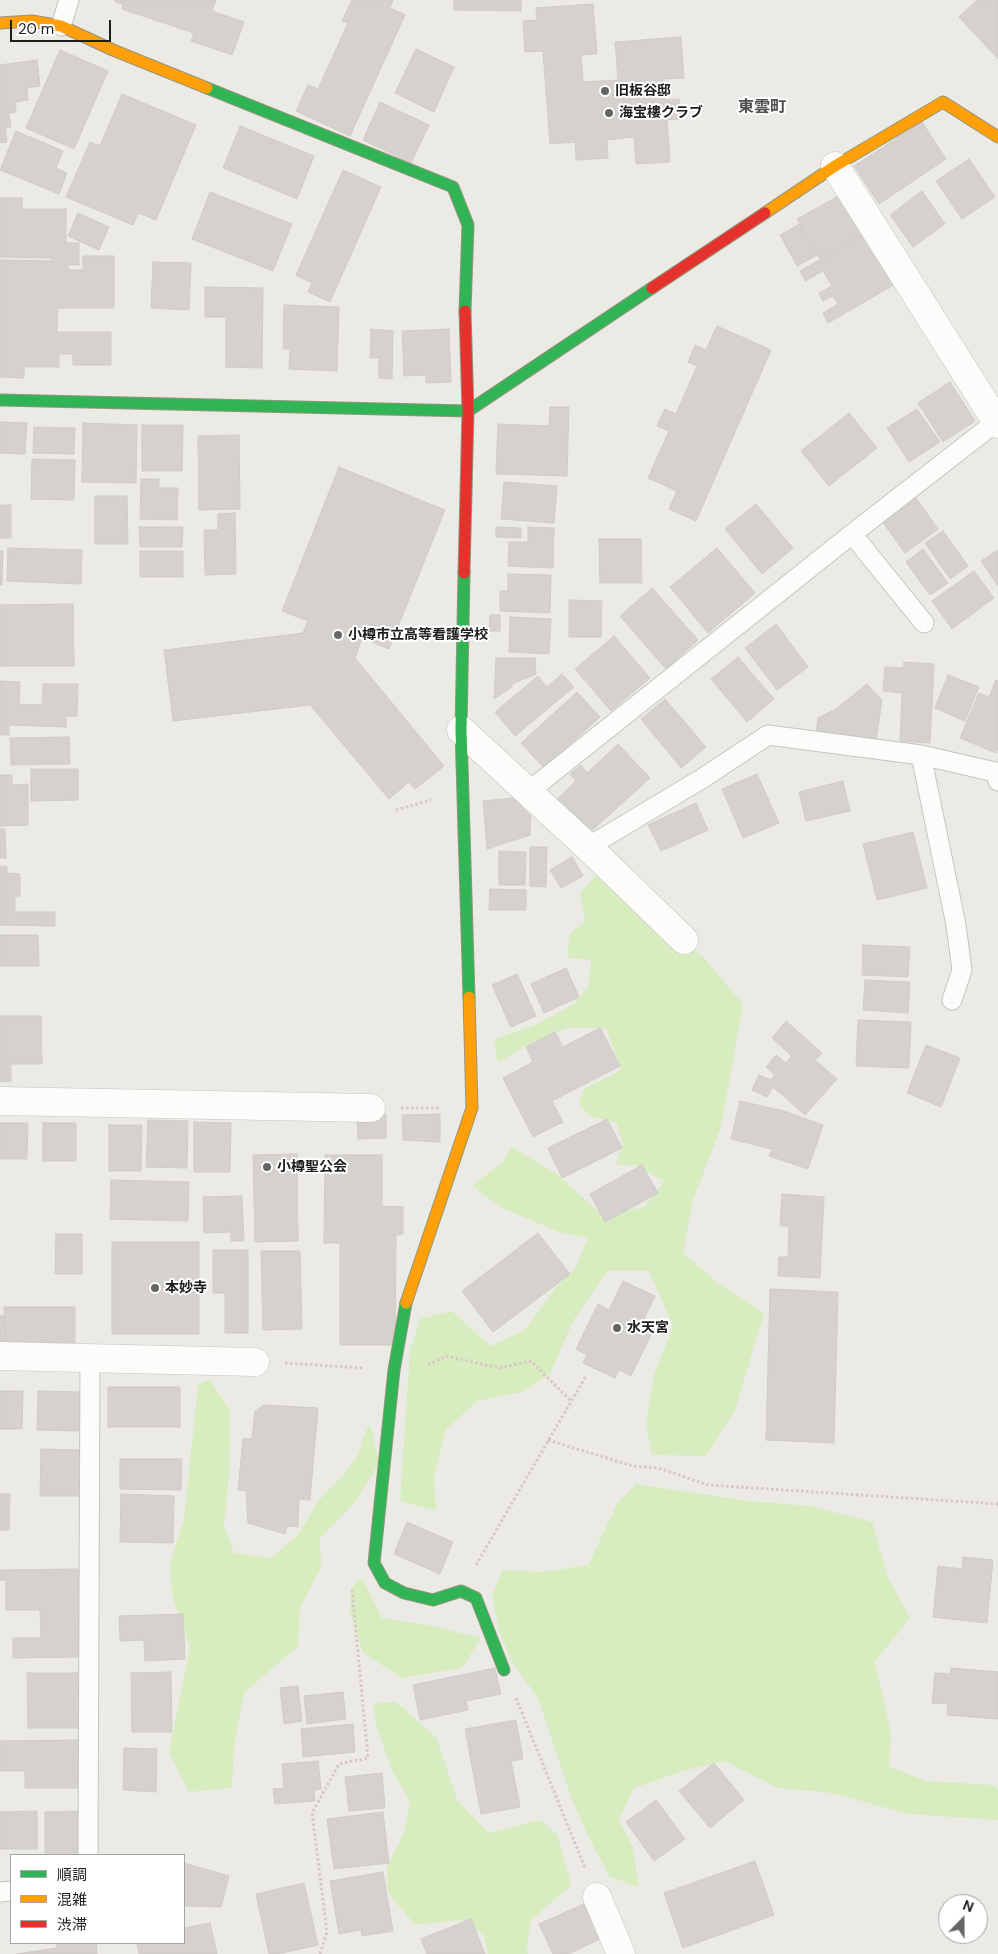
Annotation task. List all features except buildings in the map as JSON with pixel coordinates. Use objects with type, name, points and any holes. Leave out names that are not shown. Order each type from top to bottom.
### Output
[{"type":"street","points":[[0,22],[32,21],[61,26],[113,50],[453,187],[468,225],[465,314],[468,411],[461,730],[467,1085],[472,1108],[404,1308],[394,1370],[374,1564],[385,1583],[404,1593],[433,1600],[461,1592],[476,1598],[504,1670]]},
{"type":"street","points":[[0,400],[468,411],[835,166],[943,102],[998,137]]},
{"type":"street","points":[[835,166],[997,423]]},
{"type":"street","points":[[461,730],[588,847],[684,940]]},
{"type":"street","points":[[0,1101],[371,1108]]},
{"type":"street","points":[[0,1356],[255,1362]]},
{"type":"street","points":[[596,1897],[621,1954]]},
{"type":"lane","points":[[61,26],[69,0]]},
{"type":"lane","points":[[528,792],[852,534],[997,423]]},
{"type":"lane","points":[[852,534],[924,623]]},
{"type":"lane","points":[[588,847],[703,778],[768,735],[921,755],[995,772],[998,781]]},
{"type":"lane","points":[[921,755],[960,952],[962,970],[952,1000]]},
{"type":"lane","points":[[88,1854],[90,1358]]},
{"type":"path","points":[[371,1108],[444,1108]]},
{"type":"path","points":[[392,1394],[428,1364],[446,1356],[500,1368],[532,1361],[571,1401]]},
{"type":"path","points":[[255,1362],[394,1370]]},
{"type":"path","points":[[461,1592],[586,1376]]},
{"type":"path","points":[[548,1440],[632,1466],[659,1468],[708,1485],[998,1504]]},
{"type":"path","points":[[320,1954],[326,1932],[312,1813],[340,1764],[368,1758],[351,1587]]},
{"type":"path","points":[[504,1670],[596,1897]]},
{"type":"green space","points":[[597,875],[703,957],[743,1004],[721,1127],[693,1200],[683,1253],[717,1282],[764,1313],[735,1410],[706,1456],[652,1455],[646,1423],[654,1375],[673,1326],[649,1271],[608,1271],[573,1321],[550,1374],[522,1392],[477,1401],[446,1430],[434,1477],[436,1511],[400,1501],[410,1351],[420,1319],[452,1311],[490,1346],[525,1330],[557,1286],[575,1269],[588,1238],[559,1232],[502,1208],[472,1186],[503,1162],[512,1147],[558,1175],[603,1216],[644,1207],[664,1181],[635,1165],[616,1165],[623,1143],[616,1122],[591,1117],[579,1105],[584,1089],[621,1070],[606,1028],[567,1028],[531,1043],[497,1063],[495,1039],[535,1025],[574,1004],[588,987],[591,960],[568,958],[568,945],[570,934],[585,921],[580,892]]},
{"type":"green space","points":[[209,1379],[230,1410],[229,1475],[224,1525],[234,1553],[272,1558],[299,1533],[319,1500],[345,1473],[359,1454],[364,1435],[370,1424],[379,1463],[356,1501],[320,1538],[321,1568],[300,1607],[298,1646],[244,1693],[234,1746],[232,1788],[189,1792],[169,1752],[190,1647],[172,1594],[170,1563],[184,1519],[198,1385]]},
{"type":"green space","points":[[636,1484],[749,1501],[811,1506],[872,1522],[888,1577],[910,1618],[875,1661],[891,1734],[889,1767],[927,1781],[993,1785],[998,1789],[998,1820],[908,1814],[832,1793],[778,1788],[724,1761],[683,1771],[634,1788],[619,1819],[633,1848],[639,1887],[610,1877],[589,1838],[572,1800],[538,1698],[513,1664],[500,1634],[492,1597],[502,1570],[543,1572],[588,1565],[617,1504]]},
{"type":"green space","points":[[362,1578],[382,1618],[429,1625],[481,1638],[462,1668],[402,1678],[363,1653],[350,1613],[351,1588]]},
{"type":"green space","points":[[396,1702],[436,1737],[457,1800],[489,1833],[540,1820],[557,1834],[571,1885],[530,1921],[528,1954],[488,1954],[483,1934],[460,1920],[415,1925],[388,1893],[387,1867],[404,1833],[410,1801],[392,1771],[377,1727],[373,1707],[378,1703]]},
{"type":"traffic: fast","points":[[207,88],[453,187],[468,225],[465,311]]},
{"type":"traffic: fast","points":[[0,400],[468,411],[652,288]]},
{"type":"traffic: fast","points":[[464,573],[461,730],[469,997]]},
{"type":"traffic: fast","points":[[406,1303],[394,1370],[374,1563],[385,1583],[404,1593],[433,1600],[461,1591],[476,1598],[504,1670]]},
{"type":"traffic: slow","points":[[0,23],[32,21],[61,26],[113,50],[207,88]]},
{"type":"traffic: slow","points":[[765,213],[835,166],[943,102],[998,137]]},
{"type":"traffic: slow","points":[[406,1303],[472,1108],[469,997]]},
{"type":"traffic: jam","points":[[652,288],[765,213]]},
{"type":"traffic: jam","points":[[464,573],[468,411],[465,311]]},
{"type":"place","name":"旧板谷邸","points":[[605,91]]},
{"type":"place","name":"海宝樓クラブ","points":[[609,113]]},
{"type":"place","name":"小樽市立高等看護学校","points":[[338,635]]},
{"type":"place","name":"小樽聖公会","points":[[267,1167]]},
{"type":"place","name":"本妙寺","points":[[155,1288]]},
{"type":"place","name":"水天宮","points":[[617,1328]]},
{"type":"district","name":"東雲町","points":[[762,108]]}]
